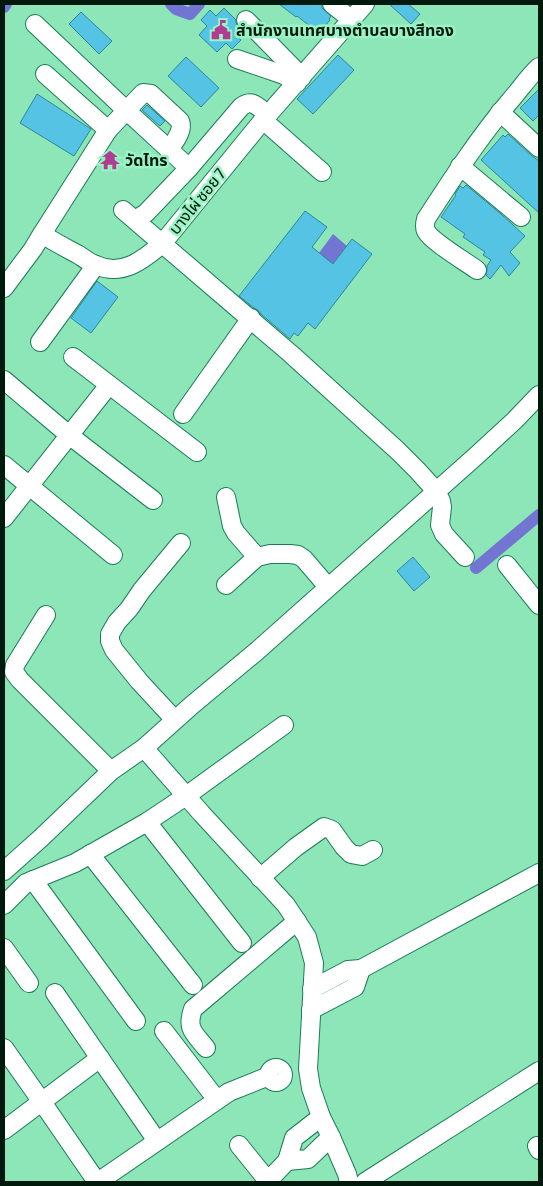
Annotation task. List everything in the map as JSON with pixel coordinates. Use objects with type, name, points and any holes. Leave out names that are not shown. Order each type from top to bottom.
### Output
[{"type":"street","points":[[332,4],[352,20]]},
{"type":"street","name":"บางไผ่ ซอย 7","points":[[42,234],[96,266],[108,269],[125,268],[136,264],[162,244],[266,117],[365,4]]},
{"type":"street","points":[[246,20],[299,80]]},
{"type":"street","points":[[35,24],[189,168]]},
{"type":"street","points":[[237,59],[299,80]]},
{"type":"street","points":[[477,270],[432,238],[424,225],[460,166],[500,112],[539,67]]},
{"type":"street","points":[[45,74],[108,130]]},
{"type":"street","points":[[4,288],[33,249],[108,130],[143,93],[151,94],[182,125],[169,150]]},
{"type":"street","points":[[322,172],[250,102],[241,107],[189,168],[146,213],[129,215],[251,318],[417,470],[436,491],[441,500],[440,525],[444,534],[465,557]]},
{"type":"street","points":[[500,112],[539,148]]},
{"type":"street","points":[[208,145],[228,163]]},
{"type":"street","points":[[460,166],[521,217]]},
{"type":"street","points":[[40,342],[96,266]]},
{"type":"street","points":[[183,414],[251,318]]},
{"type":"street","points":[[73,357],[197,452]]},
{"type":"street","points":[[4,380],[153,500]]},
{"type":"street","points":[[4,518],[109,385]]},
{"type":"street","points":[[4,871],[111,771],[144,748],[257,651],[516,420],[539,395]]},
{"type":"street","points":[[4,465],[113,555]]},
{"type":"street","points":[[226,497],[232,526],[258,557]]},
{"type":"street","points":[[175,720],[139,681],[114,650],[110,641],[110,634],[117,622],[181,543]]},
{"type":"street","points":[[226,585],[258,557],[270,554],[290,554],[298,555],[304,559],[328,587]]},
{"type":"street","points":[[507,565],[539,605]]},
{"type":"street","points":[[46,615],[15,665],[14,672],[111,771]]},
{"type":"street","points":[[4,905],[26,883],[75,863],[147,822],[284,725]]},
{"type":"street","points":[[144,748],[286,905],[307,937],[314,963],[308,1069],[311,1088],[321,1117],[350,1182]]},
{"type":"street","points":[[147,822],[242,943]]},
{"type":"street","points":[[260,878],[324,826],[332,830],[351,854],[362,856],[373,850]]},
{"type":"street","points":[[90,854],[193,985]]},
{"type":"street","points":[[312,989],[348,970],[362,969],[539,873]]},
{"type":"street","points":[[33,880],[136,1021]]},
{"type":"street","points":[[206,1048],[192,1031],[189,1020],[193,1009],[296,921]]},
{"type":"street","points":[[4,948],[29,983]]},
{"type":"street","points":[[311,1010],[355,987],[362,969]]},
{"type":"street","points":[[55,993],[157,1141]]},
{"type":"street","points":[[164,1031],[217,1100]]},
{"type":"street","points":[[4,1048],[98,1182],[229,1092],[276,1076],[308,1069]]},
{"type":"street","points":[[4,1130],[100,1058]]},
{"type":"street","points":[[365,1182],[539,1071]]},
{"type":"street","points":[[239,1145],[268,1182],[288,1161],[294,1138],[321,1117]]},
{"type":"street","points":[[288,1161],[308,1159],[331,1137]]},
{"type":"shaded area","points":[[333,234],[347,246],[333,264],[319,253]]},
{"type":"building","points":[[279,4],[322,4],[322,8],[331,16],[330,20],[319,33]]},
{"type":"building","points":[[389,4],[408,4],[420,14],[411,24]]},
{"type":"building","name":"สำนักงานเทศบางตำบลบางสีทอง","points":[[224,8],[236,20],[240,29],[234,34],[241,40],[232,49],[226,43],[217,52],[199,35],[207,26],[201,20],[210,10],[216,16]]},
{"type":"building","points":[[81,12],[112,41],[99,54],[69,24]]},
{"type":"building","points":[[338,55],[354,70],[313,114],[297,99]]},
{"type":"building","points":[[186,57],[219,88],[201,107],[168,76]]},
{"type":"building","points":[[539,89],[539,115],[533,121],[520,108]]},
{"type":"building","points":[[37,94],[91,129],[74,156],[20,123]]},
{"type":"building","points":[[147,105],[165,121],[160,126],[142,110]]},
{"type":"building","points":[[508,134],[539,161],[539,213],[481,160],[503,135],[505,137]]},
{"type":"building","points":[[466,185],[525,236],[510,252],[520,263],[509,276],[501,265],[490,279],[486,275],[487,266],[491,260],[483,255],[485,252],[463,237],[465,234],[441,217],[460,186],[463,188]]},
{"type":"building","points":[[305,211],[327,227],[312,247],[333,264],[352,239],[372,254],[315,329],[308,323],[298,336],[294,333],[290,339],[258,310],[239,296]]},
{"type":"building","points":[[97,281],[118,297],[91,333],[71,318]]},
{"type":"building","points":[[413,557],[430,577],[414,591],[397,571]]},
{"type":"waterway","points":[[171,4],[176,9],[190,14],[199,4]]},
{"type":"waterway","points":[[476,568],[539,515]]},
{"type":"place","name":"สำนักงานเทศบางตำบลบางสีทอง","points":[[221,30]]},
{"type":"place","name":"วัดไทร","points":[[110,160]]}]
